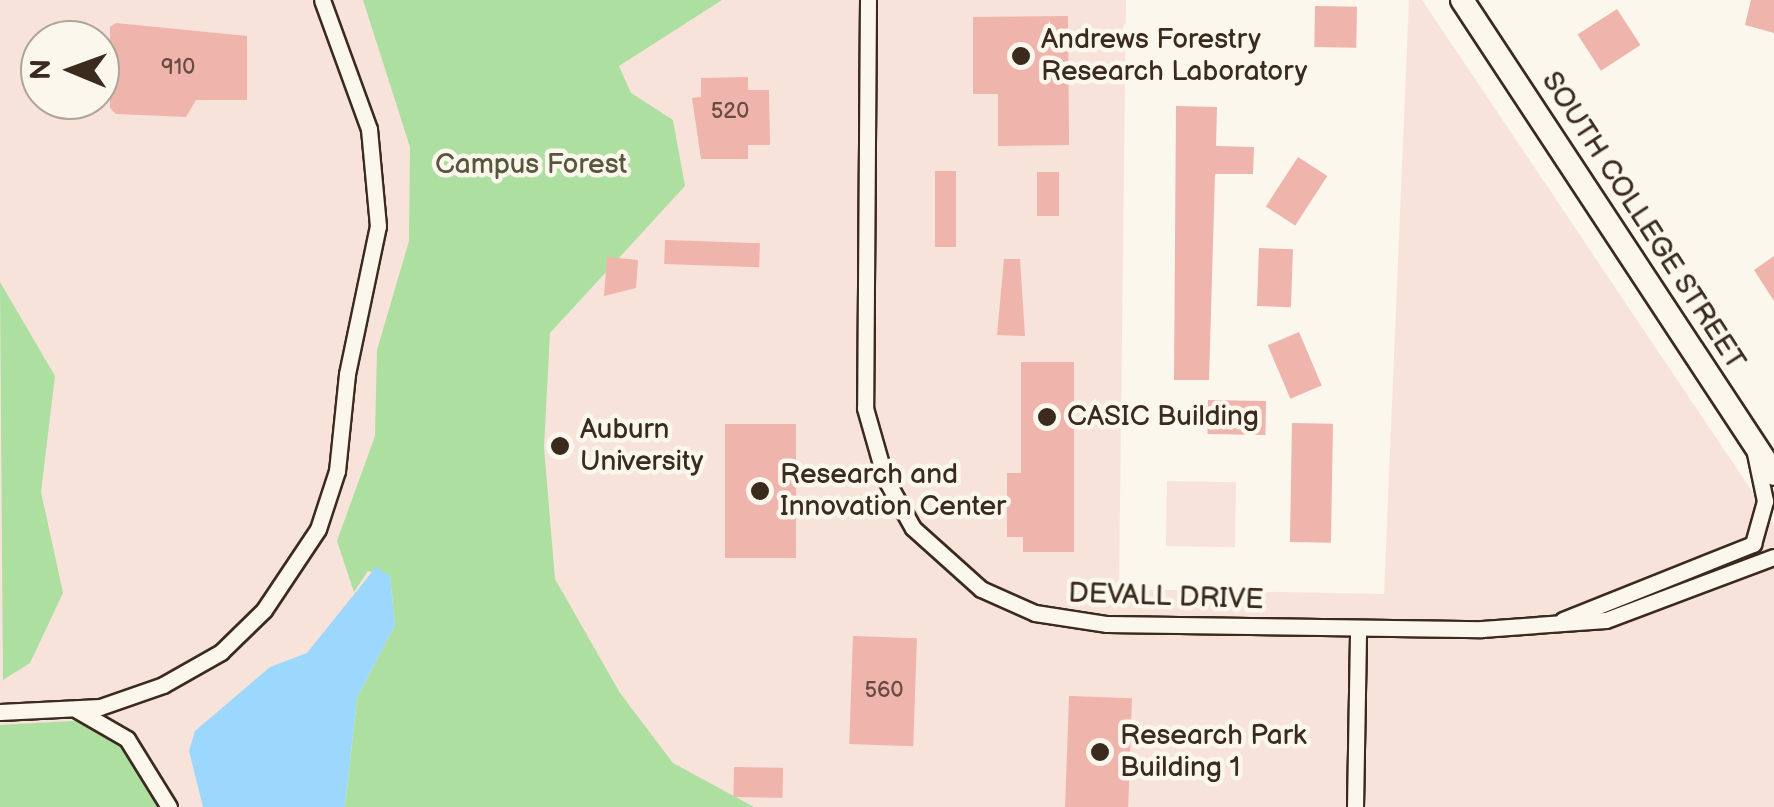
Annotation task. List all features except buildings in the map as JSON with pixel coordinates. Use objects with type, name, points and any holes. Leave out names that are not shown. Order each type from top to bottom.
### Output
[{"type":"main road","name":"SOUTH COLLEGE STREET","points":[[1462,0],[1774,474]]},
{"type":"street","points":[[0,712],[77,710],[164,685],[221,652],[294,574],[318,529],[337,471],[347,374],[378,226],[369,129],[322,0]]},
{"type":"street","name":"DEVALL DRIVE","points":[[868,0],[865,408],[885,478],[913,528],[968,581],[1049,616],[1358,628],[1564,620],[1582,625],[1653,608],[1774,557]]},
{"type":"street","points":[[1753,544],[1765,502],[1754,444]]},
{"type":"street","points":[[1564,620],[1774,532]]},
{"type":"street","points":[[1355,807],[1358,628]]},
{"type":"street","points":[[77,710],[127,740],[169,807]]},
{"type":"shaded area","name":"Auburn University","points":[[0,0],[1126,0],[1119,589],[1384,594],[1409,0],[1422,0],[1774,524],[1774,807],[0,807]]},
{"type":"shaded area","points":[[1167,481],[1236,482],[1235,547],[1166,546]]},
{"type":"green space","name":"Campus Forest","points":[[363,0],[722,0],[619,66],[631,93],[673,120],[685,186],[550,333],[544,447],[555,579],[620,693],[673,763],[754,807],[345,807],[357,698],[395,625],[390,576],[368,571],[354,592],[337,541],[375,436],[377,350],[409,241],[410,147]]},
{"type":"green space","points":[[0,282],[55,376],[41,492],[63,593],[30,663],[3,680]]},
{"type":"green space","points":[[90,720],[126,746],[161,807],[0,807],[0,725]]},
{"type":"water","points":[[376,567],[390,576],[395,625],[357,698],[345,807],[203,807],[189,751],[195,731],[270,667],[307,653]]},
{"type":"place","name":"Andrews Forestry Research Laboratory","points":[[1021,56]]},
{"type":"place","name":"CASIC Building","points":[[1047,417]]},
{"type":"place","name":"Auburn University","points":[[560,446]]},
{"type":"place","name":"Research and Innovation Center","points":[[760,491]]},
{"type":"place","name":"Research Park Building 1","points":[[1100,752]]}]
